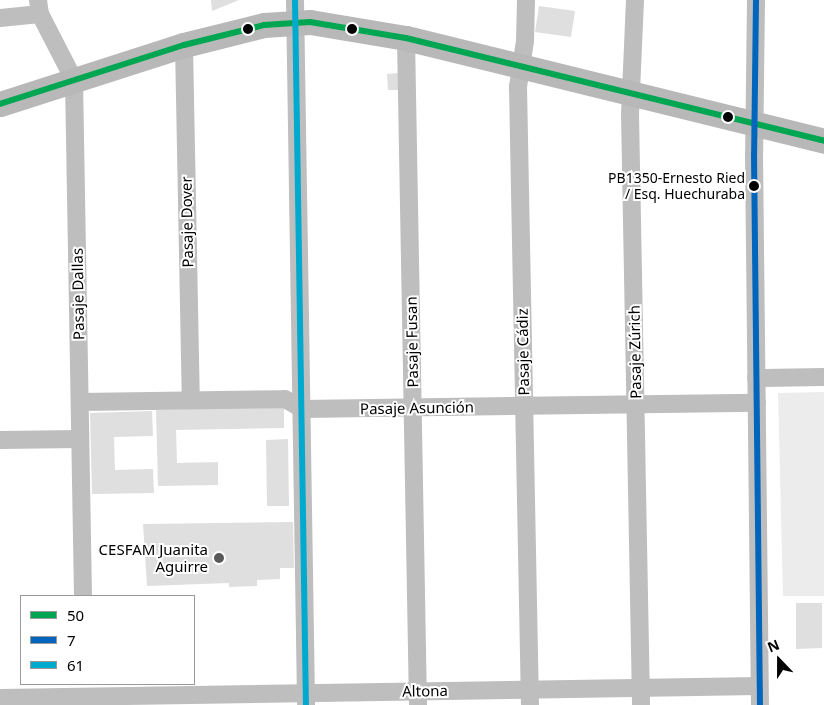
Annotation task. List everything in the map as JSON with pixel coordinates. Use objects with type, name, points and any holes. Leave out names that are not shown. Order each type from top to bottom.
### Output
[{"type":"street","name":"Pasaje Cádiz","points":[[526,0],[518,87],[530,697]]},
{"type":"street","name":"Pasaje Zúrich","points":[[635,0],[632,93],[641,697]]},
{"type":"street","points":[[756,0],[754,123],[760,705]]},
{"type":"street","points":[[0,18],[39,7]]},
{"type":"street","name":"Pasaje Dallas","points":[[39,7],[74,80],[83,595]]},
{"type":"street","points":[[0,104],[184,45],[264,25],[295,11],[333,24],[406,38],[824,141]]},
{"type":"street","points":[[295,11],[306,699]]},
{"type":"street","name":"Pasaje Fusan","points":[[406,38],[418,698]]},
{"type":"street","name":"Pasaje Dover","points":[[184,45],[190,400]]},
{"type":"street","points":[[756,378],[824,377]]},
{"type":"street","name":"Pasaje Asunción","points":[[80,402],[285,399],[302,409],[757,403]]},
{"type":"street","points":[[0,440],[80,439]]},
{"type":"street","name":"Altona","points":[[0,698],[85,695],[194,700],[641,697],[760,686]]},
{"type":"shaded area","points":[[824,392],[824,596],[783,596],[778,393]]},
{"type":"building","points":[[211,0],[239,0],[212,11]]},
{"type":"building","points":[[539,6],[575,11],[571,37],[535,32]]},
{"type":"building","points":[[399,73],[400,90],[388,90],[387,74]]},
{"type":"building","points":[[284,406],[284,428],[176,430],[177,463],[218,462],[218,485],[158,486],[156,410]]},
{"type":"building","points":[[152,411],[153,436],[114,437],[115,470],[153,469],[154,493],[92,494],[90,413]]},
{"type":"building","points":[[288,439],[289,506],[267,506],[266,440]]},
{"type":"building","points":[[293,522],[294,568],[280,568],[280,579],[257,580],[257,586],[229,587],[229,583],[147,586],[143,524]]},
{"type":"building","points":[[796,603],[822,603],[822,648],[796,649]]},
{"type":"transit line","name":"61","points":[[295,0],[306,705]]},
{"type":"transit line","name":"7","points":[[756,0],[754,154],[760,705]]},
{"type":"transit line","name":"50","points":[[0,104],[184,45],[264,25],[310,22],[406,38],[824,141]]},
{"type":"place","name":"PB1350-Ernesto Ried / Esq. Huechuraba","points":[[754,186]]},
{"type":"place","name":"CESFAM Juanita Aguirre","points":[[219,558]]}]
